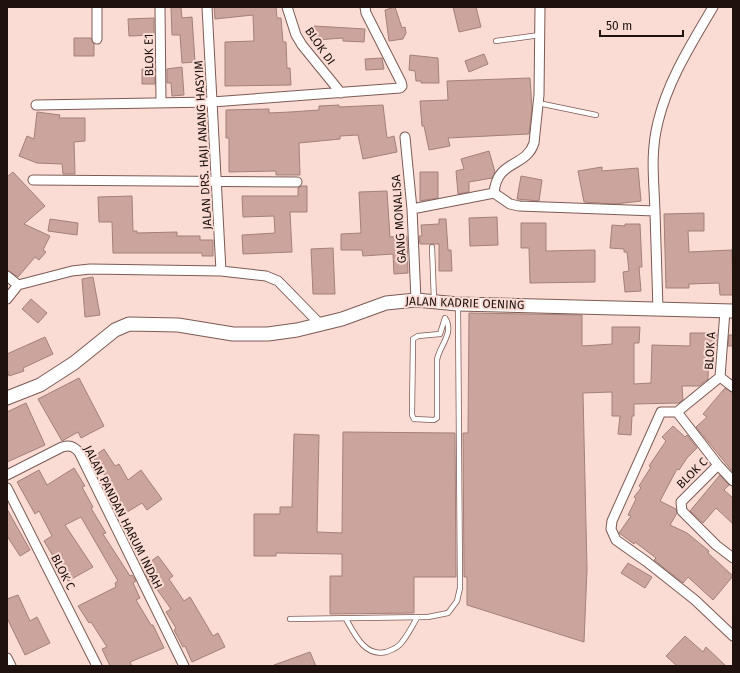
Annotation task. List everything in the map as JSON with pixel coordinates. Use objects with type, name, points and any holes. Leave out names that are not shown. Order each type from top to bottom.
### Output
[{"type":"main road","name":"JALAN KADRIE OENING","points":[[7,398],[40,385],[74,363],[95,344],[115,330],[129,324],[178,325],[234,334],[254,334],[297,330],[342,319],[386,303],[416,300],[445,308],[729,311]]},
{"type":"street","points":[[97,7],[97,39]]},
{"type":"street","name":"BLOK E1","points":[[160,7],[161,103]]},
{"type":"street","name":"JALAN DRS. HAJI ANANG HASYIM","points":[[207,7],[222,271]]},
{"type":"street","name":"BLOK DI","points":[[288,7],[296,35],[302,45],[340,93]]},
{"type":"street","points":[[36,105],[212,102],[398,88],[402,86],[366,13],[365,7]]},
{"type":"street","points":[[494,193],[495,185],[502,172],[509,166],[523,159],[532,149],[538,103],[541,35],[540,7]]},
{"type":"street","points":[[658,310],[655,211],[652,170],[654,140],[658,120],[684,56],[713,7]]},
{"type":"street","name":"GANG MONALISA","points":[[405,137],[412,209],[416,300]]},
{"type":"street","points":[[34,180],[297,182]]},
{"type":"street","points":[[412,209],[494,193],[510,204],[519,206],[655,211]]},
{"type":"street","points":[[7,299],[18,285],[72,271],[90,269],[222,271],[266,276],[278,281],[320,324]]},
{"type":"street","points":[[7,276],[18,285]]},
{"type":"street","name":"BLOK A","points":[[729,311],[720,377],[733,387]]},
{"type":"street","points":[[720,377],[677,412],[661,412],[612,521],[613,535],[616,540],[647,562],[695,600],[733,636]]},
{"type":"street","name":"BLOK C","points":[[677,412],[718,465],[681,502],[680,506],[682,511],[716,545],[733,558]]},
{"type":"street","name":"JALAN PANDAN HARUM INDAH","points":[[7,475],[62,447],[69,445],[74,447],[79,452],[184,666]]},
{"type":"street","points":[[718,465],[733,480]]},
{"type":"street","name":"BLOK C","points":[[7,488],[97,666]]},
{"type":"street","points":[[7,658],[11,666]]},
{"type":"lane","points":[[496,40],[541,35]]},
{"type":"lane","points":[[538,103],[596,115]]},
{"type":"lane","points":[[432,247],[445,308],[447,340],[438,353],[437,418],[417,420],[414,419],[412,415],[413,339],[418,336],[440,334],[445,308]]},
{"type":"lane","points":[[290,619],[346,620],[417,618],[448,613],[457,601],[460,588],[445,308]]},
{"type":"lane","points":[[346,620],[358,640],[370,651],[383,653],[402,644],[417,618]]},
{"type":"building","points":[[171,7],[181,7],[182,18],[192,17],[195,62],[182,63],[180,35],[172,35]]},
{"type":"building","points":[[214,7],[276,7],[277,18],[281,18],[283,42],[286,42],[287,68],[290,68],[291,85],[225,86],[225,42],[254,41],[253,15],[215,19]]},
{"type":"building","points":[[395,7],[402,28],[405,27],[406,33],[403,39],[389,41],[385,10]]},
{"type":"building","points":[[453,7],[476,7],[481,27],[459,32]]},
{"type":"building","points":[[154,18],[154,35],[129,36],[128,19]]},
{"type":"building","points":[[314,26],[365,29],[364,42],[343,41],[343,38],[316,40]]},
{"type":"building","points":[[74,38],[91,38],[94,44],[94,56],[74,56]]},
{"type":"building","points":[[484,54],[488,64],[469,72],[465,61]]},
{"type":"building","points":[[410,55],[438,58],[439,83],[421,83],[421,81],[416,81],[415,71],[409,70]]},
{"type":"building","points":[[382,58],[384,69],[366,70],[365,59]]},
{"type":"building","points":[[182,67],[184,95],[172,96],[171,83],[167,83],[167,69]]},
{"type":"building","points":[[142,69],[155,69],[155,84],[142,84]]},
{"type":"building","points":[[530,78],[532,108],[529,134],[448,138],[450,146],[429,150],[424,126],[422,126],[420,101],[448,100],[447,81]]},
{"type":"building","points":[[339,105],[339,107],[383,105],[387,138],[394,136],[397,152],[363,159],[358,135],[340,136],[340,139],[299,143],[300,175],[276,175],[276,171],[229,172],[229,138],[226,138],[226,110],[269,109],[269,113],[319,110],[319,106]]},
{"type":"building","points":[[37,112],[60,115],[59,118],[85,118],[85,141],[74,142],[75,174],[63,174],[62,164],[37,163],[19,156],[27,136],[34,139]]},
{"type":"building","points":[[489,151],[495,172],[492,178],[469,182],[469,192],[458,194],[456,171],[464,169],[461,159]]},
{"type":"building","points":[[602,167],[602,171],[638,168],[641,201],[615,204],[584,202],[578,171]]},
{"type":"building","points":[[13,172],[45,206],[24,224],[50,236],[43,250],[46,252],[39,260],[35,257],[18,277],[7,270],[7,177]]},
{"type":"building","points":[[420,172],[438,172],[438,198],[420,201]]},
{"type":"building","points":[[521,176],[542,180],[539,201],[517,199]]},
{"type":"building","points":[[307,186],[307,212],[290,212],[292,252],[243,254],[242,235],[275,233],[274,216],[243,217],[242,196],[298,196],[298,188]]},
{"type":"building","points":[[387,191],[390,237],[407,236],[408,273],[394,274],[393,254],[363,256],[362,250],[341,250],[341,234],[361,233],[359,192]]},
{"type":"building","points":[[132,196],[133,231],[137,231],[137,233],[177,232],[177,236],[200,236],[200,240],[213,240],[213,256],[202,256],[202,253],[113,253],[112,222],[99,222],[98,197]]},
{"type":"building","points":[[704,213],[704,231],[688,231],[689,252],[732,250],[733,295],[720,295],[719,283],[689,284],[689,288],[666,288],[664,214]]},
{"type":"building","points":[[497,217],[498,245],[470,246],[469,218]]},
{"type":"building","points":[[50,219],[78,223],[77,235],[48,231]]},
{"type":"building","points":[[439,219],[446,219],[448,250],[451,250],[452,271],[439,271],[439,244],[420,244],[419,236],[422,236],[421,225],[439,224]]},
{"type":"building","points":[[521,223],[546,223],[546,251],[595,250],[595,282],[530,283],[529,248],[521,248]]},
{"type":"building","points":[[625,224],[640,224],[642,267],[639,267],[641,291],[625,292],[623,272],[629,271],[627,252],[624,252],[624,249],[610,248],[612,225],[625,226]]},
{"type":"building","points":[[333,248],[335,294],[313,294],[311,249]]},
{"type":"building","points":[[93,277],[100,315],[85,317],[82,279]]},
{"type":"building","points":[[31,299],[47,313],[38,323],[22,309]]},
{"type":"building","points":[[469,313],[582,315],[582,346],[612,344],[612,327],[640,327],[639,343],[634,343],[634,384],[651,383],[652,345],[690,346],[690,333],[717,333],[716,346],[709,346],[708,379],[699,386],[682,386],[683,400],[679,403],[634,404],[631,435],[618,434],[620,416],[612,416],[612,392],[583,393],[587,569],[584,642],[467,605],[467,577],[464,577],[463,433],[468,433]]},
{"type":"building","points":[[729,335],[733,335],[733,346],[728,346]]},
{"type":"building","points":[[45,337],[53,354],[23,368],[24,371],[9,376],[7,369],[7,354]]},
{"type":"building","points":[[79,378],[104,426],[81,438],[78,432],[62,441],[38,399]]},
{"type":"building","points":[[725,388],[733,393],[733,472],[696,427],[707,417],[703,414]]},
{"type":"building","points":[[26,403],[45,445],[7,462],[7,412]]},
{"type":"building","points":[[673,426],[685,437],[687,435],[697,448],[687,458],[679,470],[677,469],[660,501],[676,509],[677,513],[670,525],[687,533],[709,551],[708,553],[733,576],[713,600],[688,577],[683,583],[654,560],[656,558],[635,542],[634,544],[619,533],[631,516],[628,515],[636,499],[634,497],[641,488],[639,486],[651,467],[649,466],[666,441],[662,437]]},
{"type":"building","points":[[343,432],[455,433],[456,577],[414,577],[414,613],[330,614],[330,576],[342,576],[342,554],[276,553],[276,556],[254,556],[254,514],[280,514],[280,507],[292,507],[294,434],[319,435],[317,532],[342,533]]},
{"type":"building","points":[[104,449],[115,466],[119,464],[128,480],[141,470],[162,499],[147,510],[142,503],[124,514],[111,494],[115,491],[93,457]]},
{"type":"building","points":[[74,468],[85,486],[82,487],[93,507],[91,508],[106,533],[103,534],[130,576],[132,575],[136,581],[133,583],[140,598],[136,600],[151,625],[153,625],[164,648],[130,662],[132,666],[110,666],[102,649],[107,647],[91,622],[89,623],[78,606],[116,587],[115,583],[118,581],[81,517],[65,525],[93,567],[68,581],[44,541],[52,536],[39,511],[35,514],[17,482],[39,470],[47,485]]},
{"type":"building","points":[[720,475],[729,485],[724,490],[733,498],[733,524],[716,508],[703,523],[690,511]]},
{"type":"building","points":[[7,509],[30,550],[20,556],[7,536]]},
{"type":"building","points":[[158,556],[173,576],[169,579],[184,601],[190,597],[213,636],[218,633],[225,647],[192,662],[185,646],[183,647],[174,630],[176,628],[166,612],[171,609],[156,588],[153,589],[142,568]]},
{"type":"building","points":[[628,563],[652,577],[645,588],[621,573]]},
{"type":"building","points":[[18,595],[30,621],[37,617],[50,643],[25,655],[7,618],[7,599]]},
{"type":"building","points":[[685,636],[703,652],[706,647],[726,666],[677,666],[666,656]]},
{"type":"building","points":[[310,652],[316,666],[274,666],[274,665]]}]
